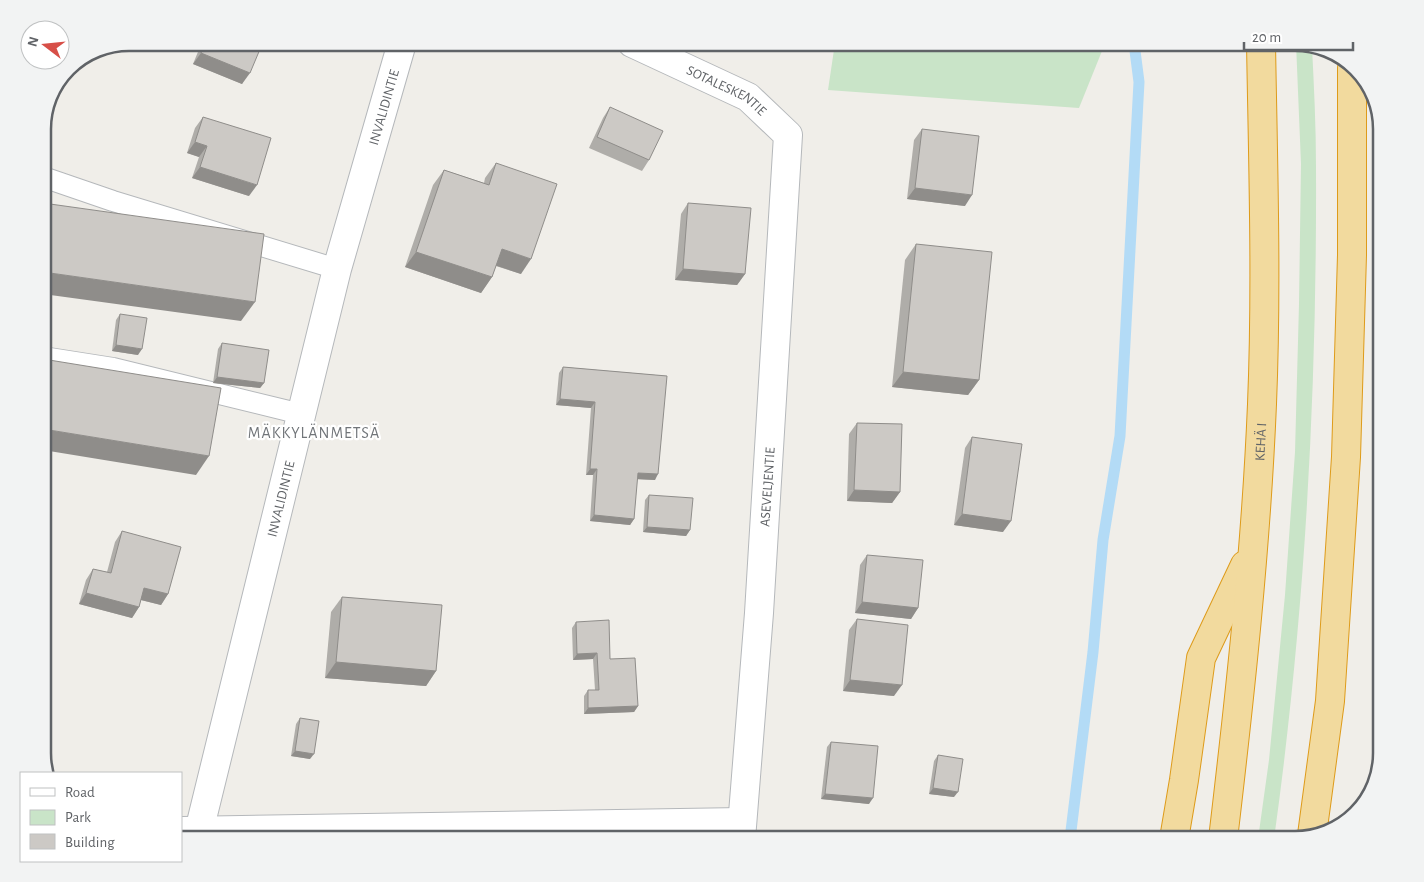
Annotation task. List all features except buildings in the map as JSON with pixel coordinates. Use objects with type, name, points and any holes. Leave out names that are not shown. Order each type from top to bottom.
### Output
[{"type":"highway","name":"KEHÄ I","points":[[1224,831],[1254,545],[1262,403],[1264,270],[1261,51]]},
{"type":"highway","points":[[1313,828],[1330,701],[1346,457],[1352,254],[1352,76]]},
{"type":"highway","points":[[1176,831],[1201,658],[1254,545]]},
{"type":"street","name":"INVALIDINTIE","points":[[193,831],[337,269],[399,51]]},
{"type":"street","name":"SOTALESKENTIE","points":[[651,51],[748,97],[788,135]]},
{"type":"street","name":"ASEVELJENTIE","points":[[741,831],[759,613],[788,135]]},
{"type":"lane","points":[[51,181],[337,269]]},
{"type":"lane","points":[[51,358],[113,368],[301,414]]},
{"type":"green space","points":[[834,51],[1102,51],[1079,108],[828,90]]},
{"type":"green space","points":[[1296,51],[1312,53],[1316,152],[1314,336],[1307,504],[1294,672],[1275,831],[1259,831],[1269,760],[1285,595],[1295,452],[1301,164]]},
{"type":"waterway","points":[[1071,831],[1093,652],[1103,540],[1120,436],[1139,82],[1135,51]]},
{"type":"district","name":"MÄKKYLÄNMETSÄ","points":[[314,432]]}]
